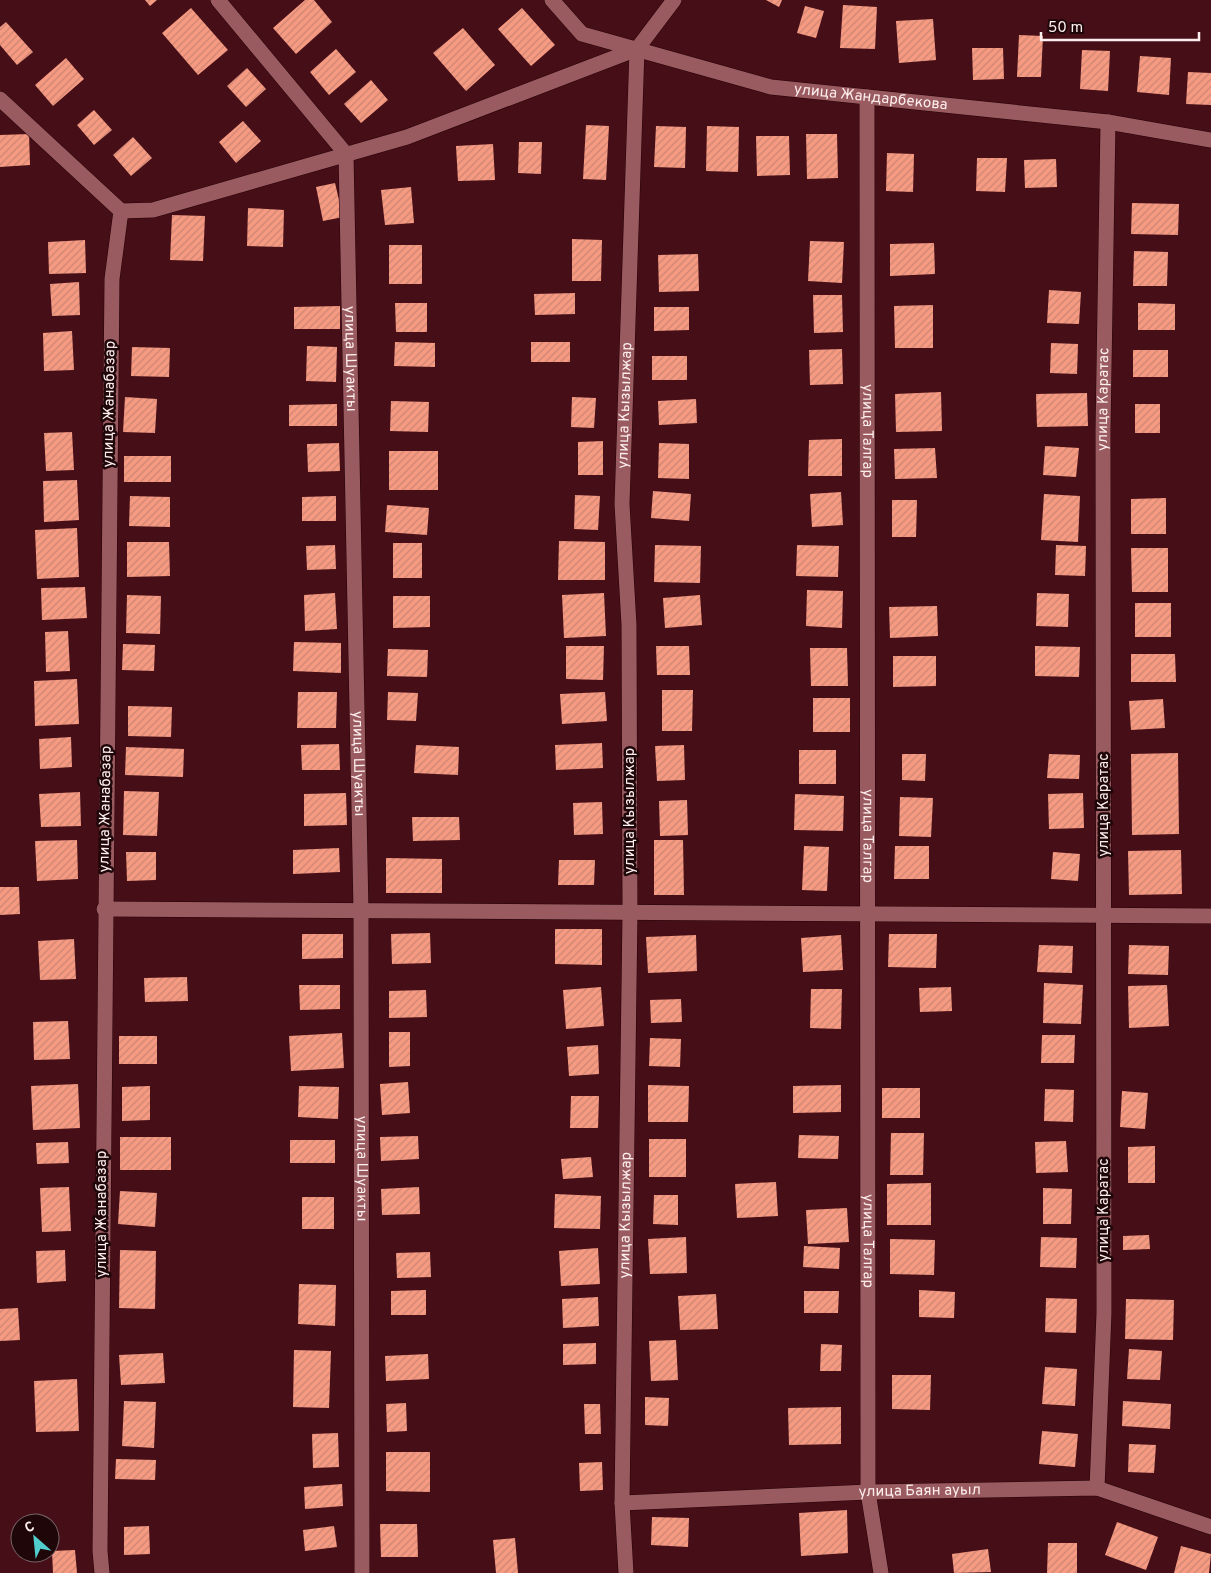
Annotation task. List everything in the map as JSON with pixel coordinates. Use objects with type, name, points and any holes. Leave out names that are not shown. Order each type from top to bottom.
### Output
[{"type":"street","points":[[218,0],[346,154]]},
{"type":"street","name":"улица Жандарбекова","points":[[552,0],[582,34],[771,87],[1108,122],[1211,140]]},
{"type":"street","points":[[0,99],[121,211],[153,210],[407,137],[637,49],[674,0]]},
{"type":"street","name":"улица Кызылжар","points":[[626,1573],[622,1503],[630,912],[630,625],[622,504],[637,49]]},
{"type":"street","name":"улица Талгар","points":[[867,97],[868,1492],[881,1573]]},
{"type":"street","name":"улица Каратас","points":[[1098,1488],[1104,1314],[1104,430],[1108,122]]},
{"type":"street","name":"улица Шуакты","points":[[346,154],[361,911],[362,1573]]},
{"type":"street","name":"улица Жанабазар","points":[[102,1573],[100,1551],[104,909],[112,279],[121,211]]},
{"type":"street","points":[[104,909],[1211,916]]},
{"type":"street","name":"улица Баян ауыл","points":[[622,1503],[868,1492],[1098,1488],[1211,1527]]},
{"type":"building","points":[[145,0],[157,0],[150,6]]},
{"type":"building","points":[[305,0],[314,0],[332,22],[296,54],[273,28]]},
{"type":"building","points":[[766,0],[782,0],[779,7]]},
{"type":"building","points":[[843,5],[877,7],[875,49],[840,48]]},
{"type":"building","points":[[805,6],[824,11],[816,38],[797,33]]},
{"type":"building","points":[[191,8],[228,50],[198,75],[162,33]]},
{"type":"building","points":[[522,8],[555,45],[531,66],[498,29]]},
{"type":"building","points":[[933,19],[936,60],[899,63],[896,21]]},
{"type":"building","points":[[6,22],[33,52],[17,65],[0,45],[0,27]]},
{"type":"building","points":[[463,28],[495,65],[466,91],[433,53]]},
{"type":"building","points":[[1019,35],[1043,36],[1041,77],[1017,77]]},
{"type":"building","points":[[972,48],[1003,48],[1004,79],[973,80]]},
{"type":"building","points":[[336,49],[356,72],[329,95],[310,72]]},
{"type":"building","points":[[1082,50],[1110,51],[1108,91],[1080,89]]},
{"type":"building","points":[[1140,56],[1171,58],[1169,95],[1137,92]]},
{"type":"building","points":[[66,58],[84,79],[53,106],[35,85]]},
{"type":"building","points":[[247,68],[266,89],[246,107],[227,86]]},
{"type":"building","points":[[1188,72],[1211,73],[1211,105],[1186,104]]},
{"type":"building","points":[[371,80],[388,100],[361,123],[344,104]]},
{"type":"building","points":[[94,110],[112,130],[94,145],[77,125]]},
{"type":"building","points":[[243,121],[261,141],[236,163],[219,142]]},
{"type":"building","points":[[586,125],[609,126],[606,180],[583,179]]},
{"type":"building","points":[[656,126],[686,127],[685,168],[654,167]]},
{"type":"building","points":[[707,126],[739,127],[738,172],[706,171]]},
{"type":"building","points":[[29,134],[30,165],[0,167],[0,135]]},
{"type":"building","points":[[806,134],[837,134],[838,178],[807,179]]},
{"type":"building","points":[[756,136],[789,136],[790,175],[757,176]]},
{"type":"building","points":[[133,137],[152,158],[131,176],[113,155]]},
{"type":"building","points":[[519,142],[542,142],[541,174],[518,173]]},
{"type":"building","points":[[493,144],[495,180],[458,181],[456,146]]},
{"type":"building","points":[[887,153],[914,154],[913,192],[886,191]]},
{"type":"building","points":[[977,158],[1007,158],[1005,192],[976,191]]},
{"type":"building","points":[[1056,159],[1057,187],[1025,188],[1024,160]]},
{"type":"building","points":[[335,183],[343,217],[323,221],[316,187]]},
{"type":"building","points":[[411,187],[414,223],[385,225],[381,190]]},
{"type":"building","points":[[1132,203],[1179,204],[1178,235],[1131,234]]},
{"type":"building","points":[[248,208],[284,210],[283,247],[247,246]]},
{"type":"building","points":[[172,215],[205,216],[203,261],[170,260]]},
{"type":"building","points":[[572,239],[602,240],[601,281],[572,281]]},
{"type":"building","points":[[85,240],[86,273],[49,274],[48,242]]},
{"type":"building","points":[[810,241],[844,242],[842,283],[808,281]]},
{"type":"building","points":[[934,243],[935,274],[890,276],[890,244]]},
{"type":"building","points":[[389,245],[422,245],[422,284],[389,284]]},
{"type":"building","points":[[1134,251],[1168,252],[1167,286],[1133,286]]},
{"type":"building","points":[[698,254],[699,291],[659,292],[658,255]]},
{"type":"building","points":[[79,282],[80,315],[52,316],[50,284]]},
{"type":"building","points":[[1049,290],[1081,292],[1079,324],[1047,323]]},
{"type":"building","points":[[575,293],[575,314],[535,315],[534,294]]},
{"type":"building","points":[[813,295],[842,295],[843,332],[814,333]]},
{"type":"building","points":[[395,303],[427,303],[427,332],[396,332]]},
{"type":"building","points":[[1138,303],[1175,304],[1175,330],[1138,330]]},
{"type":"building","points":[[933,305],[933,348],[895,348],[894,306]]},
{"type":"building","points":[[340,306],[340,329],[294,329],[294,307]]},
{"type":"building","points":[[654,307],[689,307],[689,330],[654,331]]},
{"type":"building","points":[[72,331],[74,370],[44,371],[43,333]]},
{"type":"building","points":[[395,342],[435,343],[435,367],[394,366]]},
{"type":"building","points":[[531,342],[570,342],[570,362],[531,362]]},
{"type":"building","points":[[1051,343],[1078,344],[1077,374],[1050,373]]},
{"type":"building","points":[[307,346],[337,347],[336,382],[306,381]]},
{"type":"building","points":[[132,347],[170,348],[169,377],[131,376]]},
{"type":"building","points":[[842,349],[843,384],[810,385],[809,350]]},
{"type":"building","points":[[1133,350],[1168,350],[1168,377],[1133,377]]},
{"type":"building","points":[[652,356],[687,356],[687,380],[652,380]]},
{"type":"building","points":[[941,392],[942,431],[896,432],[895,394]]},
{"type":"building","points":[[1087,393],[1088,426],[1037,427],[1036,394]]},
{"type":"building","points":[[125,397],[157,399],[155,433],[123,432]]},
{"type":"building","points":[[572,397],[596,398],[594,428],[571,427]]},
{"type":"building","points":[[696,399],[697,423],[659,425],[658,401]]},
{"type":"building","points":[[391,401],[429,402],[428,432],[390,431]]},
{"type":"building","points":[[337,404],[337,426],[289,426],[289,405]]},
{"type":"building","points":[[1135,404],[1160,404],[1160,433],[1135,433]]},
{"type":"building","points":[[72,432],[74,470],[46,471],[44,433]]},
{"type":"building","points":[[842,439],[842,476],[808,476],[809,440]]},
{"type":"building","points":[[603,441],[603,475],[578,475],[578,442]]},
{"type":"building","points":[[339,443],[340,471],[308,472],[307,444]]},
{"type":"building","points":[[659,443],[689,444],[689,479],[658,478]]},
{"type":"building","points":[[1045,446],[1079,448],[1076,477],[1043,475]]},
{"type":"building","points":[[935,448],[937,478],[895,479],[894,449]]},
{"type":"building","points":[[389,451],[438,451],[438,490],[389,490]]},
{"type":"building","points":[[124,456],[171,456],[171,482],[124,482]]},
{"type":"building","points":[[77,480],[79,520],[44,522],[43,481]]},
{"type":"building","points":[[653,491],[691,494],[689,521],[651,518]]},
{"type":"building","points":[[841,492],[843,525],[812,527],[810,494]]},
{"type":"building","points":[[1044,494],[1080,496],[1078,542],[1041,540]]},
{"type":"building","points":[[575,495],[600,496],[598,530],[574,529]]},
{"type":"building","points":[[130,496],[170,497],[170,527],[129,526]]},
{"type":"building","points":[[336,496],[336,521],[302,521],[302,497]]},
{"type":"building","points":[[1166,498],[1166,534],[1131,534],[1131,499]]},
{"type":"building","points":[[892,500],[917,500],[916,537],[892,537]]},
{"type":"building","points":[[387,505],[429,508],[427,535],[385,532]]},
{"type":"building","points":[[77,528],[79,577],[37,579],[35,530]]},
{"type":"building","points":[[559,541],[605,542],[605,580],[558,580]]},
{"type":"building","points":[[127,542],[169,542],[170,576],[127,577]]},
{"type":"building","points":[[393,543],[422,543],[422,578],[393,578]]},
{"type":"building","points":[[335,545],[336,569],[307,570],[306,546]]},
{"type":"building","points":[[655,545],[701,546],[700,583],[654,582]]},
{"type":"building","points":[[797,545],[839,546],[838,577],[796,576]]},
{"type":"building","points":[[1056,545],[1086,546],[1085,576],[1055,575]]},
{"type":"building","points":[[1131,548],[1168,548],[1168,592],[1132,592]]},
{"type":"building","points":[[85,587],[87,618],[42,620],[41,588]]},
{"type":"building","points":[[807,590],[843,591],[842,628],[806,626]]},
{"type":"building","points":[[335,593],[337,629],[305,631],[304,595]]},
{"type":"building","points":[[604,593],[606,636],[564,638],[562,595]]},
{"type":"building","points":[[1037,593],[1069,594],[1068,627],[1036,626]]},
{"type":"building","points":[[127,595],[161,596],[160,634],[126,633]]},
{"type":"building","points":[[700,595],[702,625],[665,628],[663,598]]},
{"type":"building","points":[[393,596],[430,596],[430,627],[393,628]]},
{"type":"building","points":[[1135,603],[1171,603],[1171,637],[1135,637]]},
{"type":"building","points":[[937,606],[938,636],[890,638],[889,607]]},
{"type":"building","points":[[68,631],[70,671],[46,672],[45,632]]},
{"type":"building","points":[[294,642],[341,643],[341,673],[293,671]]},
{"type":"building","points":[[123,644],[155,645],[154,671],[122,670]]},
{"type":"building","points":[[566,646],[604,646],[603,680],[566,679]]},
{"type":"building","points":[[656,646],[689,646],[690,675],[657,675]]},
{"type":"building","points":[[1035,646],[1080,647],[1079,677],[1035,676]]},
{"type":"building","points":[[810,648],[847,648],[848,686],[811,686]]},
{"type":"building","points":[[388,649],[428,650],[427,677],[387,676]]},
{"type":"building","points":[[1131,654],[1175,654],[1176,682],[1131,682]]},
{"type":"building","points":[[893,656],[936,656],[936,686],[893,687]]},
{"type":"building","points":[[77,679],[79,724],[35,726],[34,681]]},
{"type":"building","points":[[662,690],[693,690],[692,731],[662,731]]},
{"type":"building","points":[[298,692],[337,692],[336,728],[297,728]]},
{"type":"building","points":[[388,692],[418,693],[416,721],[387,720]]},
{"type":"building","points":[[605,692],[607,721],[562,724],[560,694]]},
{"type":"building","points":[[813,698],[850,698],[850,732],[813,732]]},
{"type":"building","points":[[1163,699],[1165,728],[1131,730],[1129,701]]},
{"type":"building","points":[[128,706],[172,707],[171,737],[128,736]]},
{"type":"building","points":[[71,737],[72,767],[40,769],[39,739]]},
{"type":"building","points":[[602,743],[603,768],[556,770],[555,745]]},
{"type":"building","points":[[339,744],[340,770],[302,770],[301,745]]},
{"type":"building","points":[[416,745],[459,747],[458,775],[414,773]]},
{"type":"building","points":[[684,745],[685,780],[657,781],[655,746]]},
{"type":"building","points":[[126,747],[184,749],[183,777],[125,775]]},
{"type":"building","points":[[799,750],[836,750],[836,784],[799,784]]},
{"type":"building","points":[[1178,753],[1179,834],[1132,835],[1131,754]]},
{"type":"building","points":[[902,754],[926,754],[925,781],[902,780]]},
{"type":"building","points":[[1049,754],[1080,755],[1079,779],[1047,778]]},
{"type":"building","points":[[124,791],[159,792],[157,836],[123,835]]},
{"type":"building","points":[[80,792],[81,826],[41,827],[39,794]]},
{"type":"building","points":[[346,793],[347,825],[304,826],[304,794]]},
{"type":"building","points":[[1083,793],[1084,828],[1049,829],[1048,794]]},
{"type":"building","points":[[795,794],[844,796],[843,831],[794,830]]},
{"type":"building","points":[[900,797],[933,798],[931,837],[899,836]]},
{"type":"building","points":[[687,800],[688,835],[660,836],[659,801]]},
{"type":"building","points":[[602,802],[603,834],[574,835],[573,803]]},
{"type":"building","points":[[412,817],[459,817],[460,840],[413,841]]},
{"type":"building","points":[[77,840],[78,879],[37,881],[35,841]]},
{"type":"building","points":[[654,840],[683,840],[684,895],[654,895]]},
{"type":"building","points":[[804,846],[829,847],[827,891],[802,890]]},
{"type":"building","points":[[895,846],[929,846],[929,879],[894,879]]},
{"type":"building","points":[[339,848],[340,872],[293,874],[293,850]]},
{"type":"building","points":[[1181,850],[1182,894],[1129,895],[1128,851]]},
{"type":"building","points":[[126,852],[156,852],[156,880],[127,881]]},
{"type":"building","points":[[1053,852],[1080,854],[1078,881],[1051,879]]},
{"type":"building","points":[[386,858],[442,859],[442,893],[386,893]]},
{"type":"building","points":[[559,860],[595,860],[594,885],[558,885]]},
{"type":"building","points":[[0,887],[19,887],[20,914],[0,915]]},
{"type":"building","points":[[555,929],[602,929],[602,965],[555,964]]},
{"type":"building","points":[[430,933],[431,963],[392,964],[391,934]]},
{"type":"building","points":[[302,934],[343,934],[343,958],[302,959]]},
{"type":"building","points":[[889,934],[937,934],[936,968],[888,967]]},
{"type":"building","points":[[696,935],[697,971],[648,973],[646,937]]},
{"type":"building","points":[[841,935],[843,970],[803,972],[801,938]]},
{"type":"building","points":[[74,939],[76,979],[40,980],[38,941]]},
{"type":"building","points":[[1039,945],[1073,946],[1072,973],[1037,972]]},
{"type":"building","points":[[1129,945],[1169,946],[1168,975],[1128,974]]},
{"type":"building","points":[[187,977],[188,1001],[145,1002],[144,978]]},
{"type":"building","points":[[1044,983],[1083,985],[1081,1024],[1043,1023]]},
{"type":"building","points":[[299,985],[340,985],[340,1009],[300,1010]]},
{"type":"building","points":[[1167,985],[1169,1026],[1129,1028],[1128,986]]},
{"type":"building","points":[[601,987],[604,1026],[566,1029],[563,990]]},
{"type":"building","points":[[951,987],[952,1011],[920,1012],[919,988]]},
{"type":"building","points":[[811,989],[842,989],[841,1029],[810,1028]]},
{"type":"building","points":[[426,990],[427,1017],[389,1018],[389,991]]},
{"type":"building","points":[[681,999],[682,1022],[651,1023],[650,1000]]},
{"type":"building","points":[[68,1021],[70,1059],[34,1060],[33,1022]]},
{"type":"building","points":[[389,1032],[410,1032],[410,1066],[389,1067]]},
{"type":"building","points":[[342,1033],[344,1068],[291,1071],[289,1036]]},
{"type":"building","points":[[1042,1035],[1075,1035],[1074,1063],[1041,1063]]},
{"type":"building","points":[[119,1036],[157,1036],[157,1064],[119,1064]]},
{"type":"building","points":[[650,1038],[681,1039],[680,1067],[649,1066]]},
{"type":"building","points":[[598,1045],[599,1074],[569,1076],[567,1047]]},
{"type":"building","points":[[408,1082],[410,1113],[382,1115],[380,1084]]},
{"type":"building","points":[[78,1084],[80,1128],[33,1130],[31,1086]]},
{"type":"building","points":[[648,1085],[689,1086],[688,1122],[648,1122]]},
{"type":"building","points":[[841,1085],[841,1112],[793,1113],[793,1086]]},
{"type":"building","points":[[150,1086],[150,1120],[122,1121],[122,1087]]},
{"type":"building","points":[[299,1086],[339,1087],[338,1119],[298,1117]]},
{"type":"building","points":[[882,1088],[920,1088],[920,1118],[882,1118]]},
{"type":"building","points":[[1045,1089],[1074,1090],[1073,1122],[1044,1121]]},
{"type":"building","points":[[1122,1091],[1148,1093],[1145,1129],[1120,1127]]},
{"type":"building","points":[[571,1096],[599,1096],[598,1128],[570,1128]]},
{"type":"building","points":[[891,1133],[924,1133],[923,1175],[890,1175]]},
{"type":"building","points":[[799,1135],[839,1136],[838,1159],[798,1158]]},
{"type":"building","points":[[418,1136],[419,1159],[381,1161],[380,1137]]},
{"type":"building","points":[[120,1137],[171,1137],[171,1170],[120,1170]]},
{"type":"building","points":[[649,1139],[686,1139],[686,1177],[649,1177]]},
{"type":"building","points":[[290,1140],[335,1140],[335,1163],[290,1163]]},
{"type":"building","points":[[1066,1141],[1068,1172],[1036,1173],[1035,1142]]},
{"type":"building","points":[[68,1142],[69,1163],[37,1164],[36,1143]]},
{"type":"building","points":[[1155,1146],[1155,1183],[1128,1183],[1128,1147]]},
{"type":"building","points":[[591,1157],[593,1177],[563,1179],[561,1159]]},
{"type":"building","points":[[776,1182],[778,1216],[737,1218],[735,1184]]},
{"type":"building","points":[[931,1183],[931,1225],[887,1225],[887,1184]]},
{"type":"building","points":[[69,1187],[71,1231],[42,1232],[40,1188]]},
{"type":"building","points":[[419,1187],[420,1214],[382,1215],[381,1189]]},
{"type":"building","points":[[1043,1188],[1072,1189],[1071,1224],[1043,1224]]},
{"type":"building","points":[[120,1191],[157,1193],[155,1227],[118,1224]]},
{"type":"building","points":[[555,1194],[601,1196],[600,1229],[554,1228]]},
{"type":"building","points":[[654,1195],[678,1195],[678,1225],[653,1224]]},
{"type":"building","points":[[302,1197],[334,1197],[334,1229],[302,1229]]},
{"type":"building","points":[[847,1208],[849,1242],[808,1244],[806,1210]]},
{"type":"building","points":[[1149,1235],[1150,1249],[1123,1250],[1123,1236]]},
{"type":"building","points":[[686,1237],[687,1273],[650,1274],[648,1239]]},
{"type":"building","points":[[1041,1237],[1077,1238],[1076,1268],[1040,1267]]},
{"type":"building","points":[[890,1239],[935,1240],[934,1275],[890,1274]]},
{"type":"building","points":[[804,1246],[840,1248],[839,1269],[803,1267]]},
{"type":"building","points":[[598,1248],[600,1284],[561,1286],[559,1251]]},
{"type":"building","points":[[65,1250],[66,1281],[37,1283],[36,1251]]},
{"type":"building","points":[[120,1250],[156,1251],[155,1309],[119,1308]]},
{"type":"building","points":[[430,1252],[431,1277],[397,1278],[396,1253]]},
{"type":"building","points":[[299,1284],[336,1285],[335,1326],[298,1324]]},
{"type":"building","points":[[426,1290],[426,1315],[391,1315],[391,1291]]},
{"type":"building","points":[[919,1290],[955,1292],[954,1318],[919,1317]]},
{"type":"building","points":[[804,1291],[839,1291],[838,1313],[804,1313]]},
{"type":"building","points":[[716,1294],[718,1329],[680,1330],[678,1296]]},
{"type":"building","points":[[598,1297],[599,1326],[563,1328],[562,1299]]},
{"type":"building","points":[[1046,1298],[1077,1299],[1076,1333],[1045,1332]]},
{"type":"building","points":[[1126,1299],[1174,1300],[1173,1340],[1125,1339]]},
{"type":"building","points":[[18,1308],[20,1340],[0,1341],[0,1309]]},
{"type":"building","points":[[676,1340],[678,1380],[651,1381],[649,1341]]},
{"type":"building","points":[[596,1343],[596,1364],[563,1365],[563,1344]]},
{"type":"building","points":[[821,1344],[842,1345],[841,1371],[820,1371]]},
{"type":"building","points":[[1129,1349],[1162,1351],[1160,1380],[1127,1379]]},
{"type":"building","points":[[294,1350],[331,1351],[329,1408],[293,1407]]},
{"type":"building","points":[[163,1353],[165,1383],[121,1385],[119,1355]]},
{"type":"building","points":[[428,1354],[429,1379],[386,1381],[385,1356]]},
{"type":"building","points":[[1045,1367],[1077,1369],[1075,1406],[1042,1404]]},
{"type":"building","points":[[892,1375],[931,1375],[930,1410],[892,1409]]},
{"type":"building","points":[[77,1379],[79,1431],[36,1432],[34,1381]]},
{"type":"building","points":[[645,1397],[669,1398],[668,1426],[645,1425]]},
{"type":"building","points":[[124,1401],[156,1402],[154,1448],[122,1446]]},
{"type":"building","points":[[1123,1401],[1171,1404],[1170,1429],[1122,1426]]},
{"type":"building","points":[[406,1403],[407,1431],[387,1432],[386,1404]]},
{"type":"building","points":[[584,1404],[600,1404],[601,1434],[585,1434]]},
{"type":"building","points":[[841,1407],[841,1444],[789,1445],[788,1408]]},
{"type":"building","points":[[1042,1431],[1078,1434],[1075,1467],[1039,1464]]},
{"type":"building","points":[[338,1433],[339,1467],[313,1468],[312,1434]]},
{"type":"building","points":[[1129,1444],[1156,1445],[1154,1473],[1128,1472]]},
{"type":"building","points":[[386,1452],[430,1452],[430,1492],[386,1491]]},
{"type":"building","points":[[116,1459],[156,1460],[155,1480],[115,1479]]},
{"type":"building","points":[[602,1462],[603,1490],[580,1491],[579,1463]]},
{"type":"building","points":[[342,1484],[343,1506],[305,1509],[304,1487]]},
{"type":"building","points":[[847,1510],[848,1553],[801,1556],[799,1513]]},
{"type":"building","points":[[652,1517],[689,1518],[688,1547],[651,1545]]},
{"type":"building","points":[[1117,1522],[1158,1537],[1146,1570],[1105,1555]]},
{"type":"building","points":[[380,1524],[417,1524],[418,1557],[381,1557]]},
{"type":"building","points":[[149,1526],[150,1554],[124,1555],[124,1527]]},
{"type":"building","points":[[334,1526],[337,1547],[305,1551],[303,1530]]},
{"type":"building","points":[[515,1538],[518,1573],[496,1573],[493,1540]]},
{"type":"building","points":[[1048,1543],[1077,1543],[1077,1573],[1047,1573]]},
{"type":"building","points":[[1181,1546],[1211,1554],[1209,1573],[1174,1573]]},
{"type":"building","points":[[988,1549],[991,1572],[954,1573],[952,1554]]},
{"type":"building","points":[[75,1550],[77,1573],[53,1573],[53,1563],[60,1563],[60,1551]]}]
